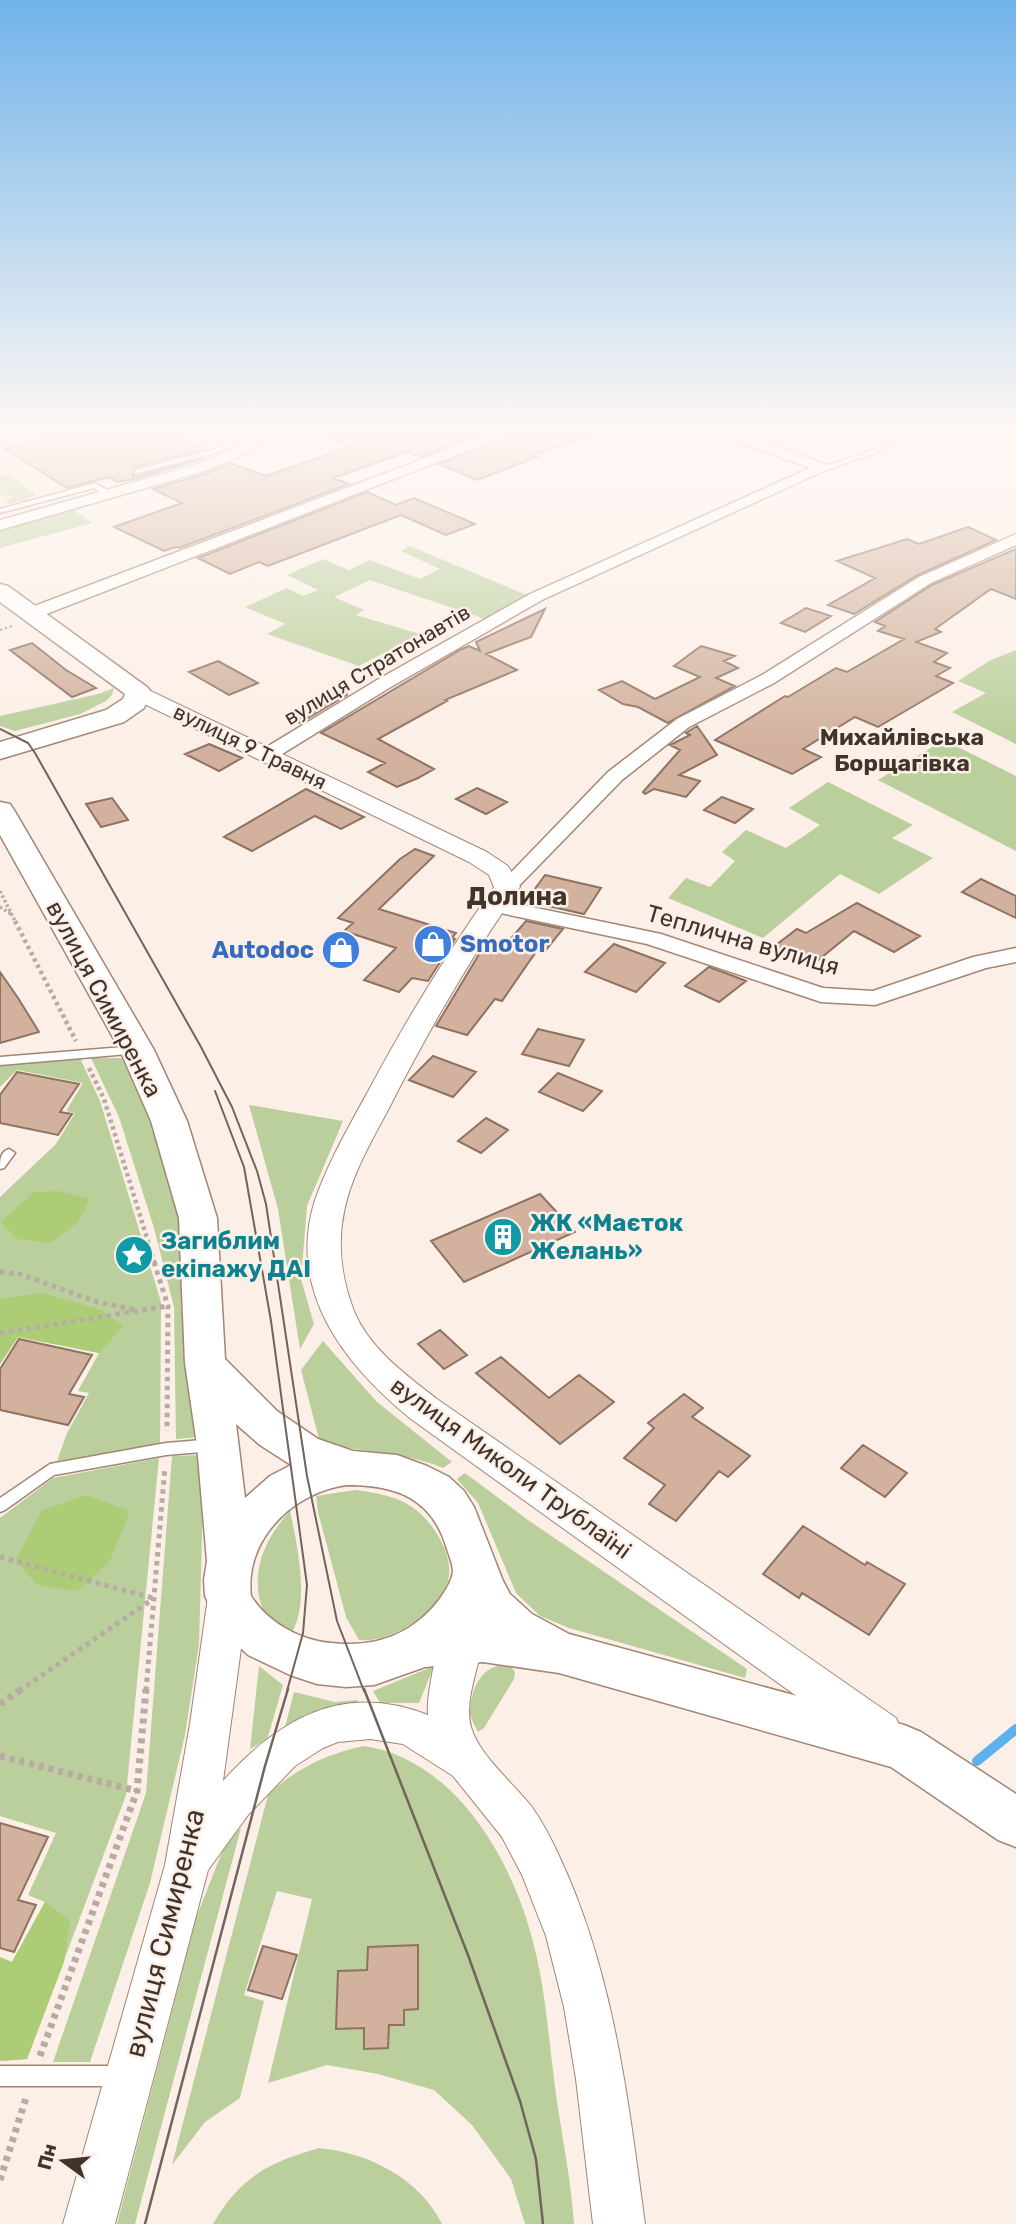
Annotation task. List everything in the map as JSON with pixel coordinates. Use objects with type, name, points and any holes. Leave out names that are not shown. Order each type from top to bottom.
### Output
[{"type":"main road","name":"вулиця 9 Травня","points":[[0,591],[138,692]]},
{"type":"main road","points":[[0,751],[115,716],[135,703],[138,692]]},
{"type":"main road","name":"вулиця Симиренка","points":[[0,810],[136,1050],[169,1121],[198,1218],[205,1363],[218,1445],[228,1578]]},
{"type":"main road","points":[[205,1363],[236,1401],[289,1442],[304,1452],[357,1469]]},
{"type":"main road","points":[[457,1615],[468,1539],[458,1516],[438,1495],[413,1479],[388,1472],[357,1469],[322,1472],[292,1484],[264,1505],[247,1525],[228,1578],[248,1628],[275,1648],[297,1658],[322,1663],[376,1666],[457,1615],[494,1609],[515,1628],[559,1652]]},
{"type":"main road","points":[[457,1615],[483,1641],[559,1652],[904,1748]]},
{"type":"main road","name":"вулиця Миколи Трублаїні","points":[[904,1748],[1016,1823]]},
{"type":"street","points":[[30,614],[238,535]]},
{"type":"street","name":"вулиця Стратонавтів","points":[[267,755],[383,684],[536,597],[674,535]]},
{"type":"street","name":"вулиця Миколи Трублаїні","points":[[904,1748],[424,1409],[376,1367],[345,1329],[328,1279],[326,1228],[331,1203],[358,1140],[401,1056],[456,961],[500,896],[615,776],[683,723],[768,680],[925,580],[1016,539]]},
{"type":"street","name":"вулиця 9 Травня","points":[[138,692],[478,857],[499,871],[500,896]]},
{"type":"street","name":"Теплична вулиця","points":[[500,896],[653,939],[821,995],[875,998],[981,962],[1016,955]]},
{"type":"street","name":"вулиця Симиренка","points":[[89,2224],[187,1865],[211,1724],[228,1578]]},
{"type":"street","points":[[457,1615],[448,1710],[452,1734],[465,1761]]},
{"type":"street","points":[[187,1865],[228,1803],[289,1743],[351,1719],[396,1723],[433,1738],[465,1761],[490,1787],[527,1838],[569,1935],[600,2069],[619,2224]]},
{"type":"lane","points":[[0,1061],[136,1050]]},
{"type":"lane","points":[[0,1165],[9,1153]]},
{"type":"lane","points":[[0,1506],[50,1470],[166,1449],[218,1445]]},
{"type":"lane","points":[[0,2076],[128,2076]]},
{"type":"path","points":[[0,891],[104,1099],[168,1307],[166,1449],[137,1791],[33,2076],[0,2180]]},
{"type":"path","points":[[0,907],[12,915]]},
{"type":"path","points":[[0,1272],[20,1274],[94,1301],[139,1311]]},
{"type":"path","points":[[0,1333],[168,1307]]},
{"type":"path","points":[[0,1557],[153,1598]]},
{"type":"path","points":[[0,1704],[153,1598]]},
{"type":"path","points":[[0,1756],[137,1791]]},
{"type":"green space","points":[[0,535],[49,535],[0,548]]},
{"type":"green space","points":[[410,546],[529,596],[485,619],[370,580],[334,597],[364,610],[356,615],[420,634],[359,666],[267,634],[285,624],[245,607],[287,588],[303,596],[318,590],[287,575],[323,559],[349,570],[370,560],[420,579],[440,569],[401,551]]},
{"type":"green space","points":[[1016,650],[1016,744],[952,712],[986,693],[958,681],[989,661]]},
{"type":"green space","points":[[114,688],[106,701],[80,714],[15,731],[0,726],[0,716]]},
{"type":"green space","points":[[944,740],[1016,776],[1016,851],[878,780]]},
{"type":"green space","points":[[828,782],[913,825],[892,838],[933,858],[879,894],[840,874],[763,938],[668,898],[686,878],[710,887],[735,861],[722,852],[746,830],[786,848],[820,825],[789,808]]},
{"type":"green space","points":[[80,1058],[100,1101],[161,1302],[160,1446],[57,1461],[67,1433],[89,1393],[78,1391],[99,1353],[18,1337],[0,1364],[0,1197],[56,1144],[75,1113],[66,1111],[83,1083],[17,1070],[0,1087],[0,1066]]},
{"type":"green space","points":[[91,1058],[129,1058],[183,1211],[201,1437],[176,1439],[174,1307],[154,1228],[119,1117]]},
{"type":"green space","points":[[249,1105],[343,1121],[307,1206],[301,1279],[314,1324],[300,1349],[278,1209]]},
{"type":"green space","points":[[59,1191],[90,1199],[78,1222],[51,1243],[17,1239],[1,1222],[34,1192]]},
{"type":"green space","points":[[42,1293],[102,1310],[123,1326],[99,1353],[18,1337],[0,1364],[0,1299]]},
{"type":"green space","points":[[323,1341],[377,1402],[452,1462],[443,1468],[319,1439],[301,1370]]},
{"type":"green space","points":[[201,1455],[203,1501],[199,1644],[185,1735],[150,1883],[90,2062],[53,2062],[146,1793],[172,1456]]},
{"type":"green space","points":[[159,1458],[126,1795],[27,2059],[0,2061],[0,1957],[12,1962],[45,1902],[28,1895],[56,1833],[0,1816],[0,1518],[53,1478]]},
{"type":"green space","points":[[465,1473],[528,1520],[747,1669],[745,1678],[569,1628],[540,1616],[516,1593],[478,1503],[457,1479]]},
{"type":"green space","points":[[355,1490],[392,1497],[420,1513],[440,1539],[448,1560],[448,1581],[431,1609],[405,1628],[372,1640],[359,1640],[346,1617],[316,1496]]},
{"type":"green space","points":[[86,1495],[130,1511],[110,1561],[77,1591],[37,1585],[16,1560],[42,1510]]},
{"type":"green space","points":[[290,1511],[301,1589],[297,1620],[292,1632],[269,1620],[261,1604],[258,1585],[264,1551],[275,1530]]},
{"type":"green space","points":[[502,1665],[511,1667],[515,1672],[514,1679],[484,1728],[478,1732],[470,1711],[472,1695],[482,1675]]},
{"type":"green space","points":[[259,1666],[283,1685],[267,1740],[250,1749]]},
{"type":"green space","points":[[434,1666],[419,1703],[380,1703],[373,1691]]},
{"type":"green space","points":[[294,1692],[335,1702],[357,1700],[362,1708],[284,1731]]},
{"type":"green space","points":[[364,1746],[398,1755],[428,1772],[454,1795],[478,1822],[513,1885],[526,1918],[542,1984],[574,2224],[525,2224],[511,2179],[472,2125],[434,2090],[378,2074],[327,2065],[268,2083],[312,1899],[277,1891],[244,1995],[264,2001],[240,2098],[205,2122],[172,2165],[268,1795],[289,1777],[313,1763]]},
{"type":"green space","points":[[241,1828],[135,2224],[117,2224],[196,1918],[226,1842]]},
{"type":"green space","points":[[45,1902],[70,1920],[64,1962],[27,2059],[0,2061],[0,1957],[12,1962]]},
{"type":"green space","points":[[319,2148],[356,2156],[391,2171],[420,2193],[442,2224],[213,2224],[234,2194],[257,2174],[270,2166]]},
{"type":"building","points":[[130,535],[214,535],[179,548],[164,551]]},
{"type":"building","points":[[257,535],[349,535],[268,566],[259,562],[230,574],[198,558]]},
{"type":"building","points":[[946,535],[985,535],[996,540],[918,575],[854,614],[828,605],[875,578],[837,561],[907,539],[919,544]]},
{"type":"building","points":[[1016,549],[1016,599],[991,589],[935,629],[941,632],[916,642],[947,653],[934,662],[950,668],[936,676],[953,683],[878,727],[855,717],[803,749],[821,757],[792,774],[715,740],[836,668],[847,672],[904,639],[878,631],[885,626],[875,622],[932,585]]},
{"type":"building","points":[[806,608],[831,616],[805,632],[781,623]]},
{"type":"building","points":[[545,609],[531,637],[486,654],[517,670],[445,700],[447,701],[378,739],[434,769],[418,778],[397,787],[368,772],[385,763],[321,733],[460,650],[469,646],[480,651],[476,642]]},
{"type":"building","points":[[32,643],[66,670],[96,688],[72,697],[10,650]]},
{"type":"building","points":[[701,646],[735,656],[724,661],[738,668],[716,678],[735,686],[668,723],[638,707],[623,704],[599,690],[622,681],[655,699],[700,677],[674,666]]},
{"type":"building","points":[[218,661],[258,683],[229,695],[189,672]]},
{"type":"building","points":[[343,688],[347,695],[300,723],[293,720]]},
{"type":"building","points":[[697,726],[717,755],[679,775],[700,781],[686,797],[654,789],[645,794],[643,792],[680,750],[670,745],[690,735],[686,733]]},
{"type":"building","points":[[209,744],[242,758],[219,771],[185,754]]},
{"type":"building","points":[[477,788],[507,802],[486,814],[456,799]]},
{"type":"building","points":[[306,789],[364,817],[341,829],[315,816],[252,851],[224,837]]},
{"type":"building","points":[[722,797],[753,809],[735,823],[704,810]]},
{"type":"building","points":[[112,798],[128,820],[101,827],[86,804]]},
{"type":"building","points":[[415,849],[434,856],[379,909],[456,933],[452,938],[455,939],[428,981],[412,978],[399,992],[364,980],[396,948],[344,931],[353,923],[338,918],[400,859]]},
{"type":"building","points":[[545,875],[601,888],[584,914],[526,901]]},
{"type":"building","points":[[981,879],[1016,896],[1016,918],[962,892]]},
{"type":"building","points":[[857,903],[920,936],[894,952],[854,931],[811,966],[772,948],[797,929],[806,933]]},
{"type":"building","points":[[526,921],[563,929],[545,951],[538,949],[502,1001],[495,999],[467,1035],[436,1026],[484,946],[501,950]]},
{"type":"building","points":[[614,944],[665,963],[636,992],[585,972]]},
{"type":"building","points":[[709,967],[746,981],[719,1002],[685,986]]},
{"type":"building","points":[[0,972],[18,998],[39,1032],[0,1043]]},
{"type":"building","points":[[538,1029],[584,1040],[569,1066],[522,1054]]},
{"type":"building","points":[[433,1056],[476,1072],[453,1097],[409,1080]]},
{"type":"building","points":[[17,1072],[79,1084],[60,1112],[72,1114],[58,1135],[0,1123],[0,1095]]},
{"type":"building","points":[[558,1073],[602,1091],[583,1111],[539,1092]]},
{"type":"building","points":[[486,1118],[508,1130],[481,1153],[458,1141]]},
{"type":"building","name":"ЖК «Маєток Желань»","points":[[540,1194],[575,1232],[464,1282],[431,1241]]},
{"type":"building","points":[[440,1330],[467,1355],[444,1369],[418,1344]]},
{"type":"building","points":[[19,1339],[92,1355],[69,1394],[84,1397],[68,1425],[0,1410],[0,1369]]},
{"type":"building","points":[[501,1357],[549,1398],[579,1375],[614,1402],[560,1444],[476,1373]]},
{"type":"building","points":[[684,1394],[703,1408],[692,1417],[750,1456],[728,1477],[719,1471],[676,1521],[649,1504],[665,1485],[624,1458],[654,1428],[648,1423]]},
{"type":"building","points":[[863,1445],[907,1473],[885,1497],[841,1468]]},
{"type":"building","points":[[803,1526],[865,1565],[867,1562],[905,1584],[869,1635],[802,1593],[799,1598],[763,1574]]},
{"type":"building","points":[[0,1823],[48,1837],[18,1900],[36,1905],[14,1952],[0,1948]]},
{"type":"building","points":[[418,1945],[418,2009],[404,2010],[404,2025],[389,2025],[388,2048],[364,2049],[364,2028],[336,2029],[338,1971],[367,1970],[368,1947]]},
{"type":"building","points":[[263,1946],[297,1955],[282,1999],[248,1990]]},
{"type":"waterway","points":[[977,1761],[1016,1729]]},
{"type":"tram line","points":[[0,729],[28,743],[35,753],[201,1047],[232,1107],[257,1171],[266,1204],[307,1476],[337,1621],[364,1691]]},
{"type":"tram line","points":[[215,1091],[244,1167],[271,1321],[307,1585],[303,1633],[287,1691]]},
{"type":"tram line","points":[[145,2224],[265,1766],[288,1689]]},
{"type":"tram line","points":[[364,1689],[468,1955],[520,2101],[536,2159],[543,2224]]},
{"type":"place","name":"Smotor","points":[[433,944]]},
{"type":"place","name":"Autodoc","points":[[341,950]]},
{"type":"place","name":"ЖК «Маєток Желань»","points":[[503,1237]]},
{"type":"place","name":"Загиблим екіпажу ДАІ","points":[[134,1255]]},
{"type":"district","name":"Михайлівська Борщагівка","points":[[902,750]]},
{"type":"district","name":"Долина","points":[[517,896]]}]
